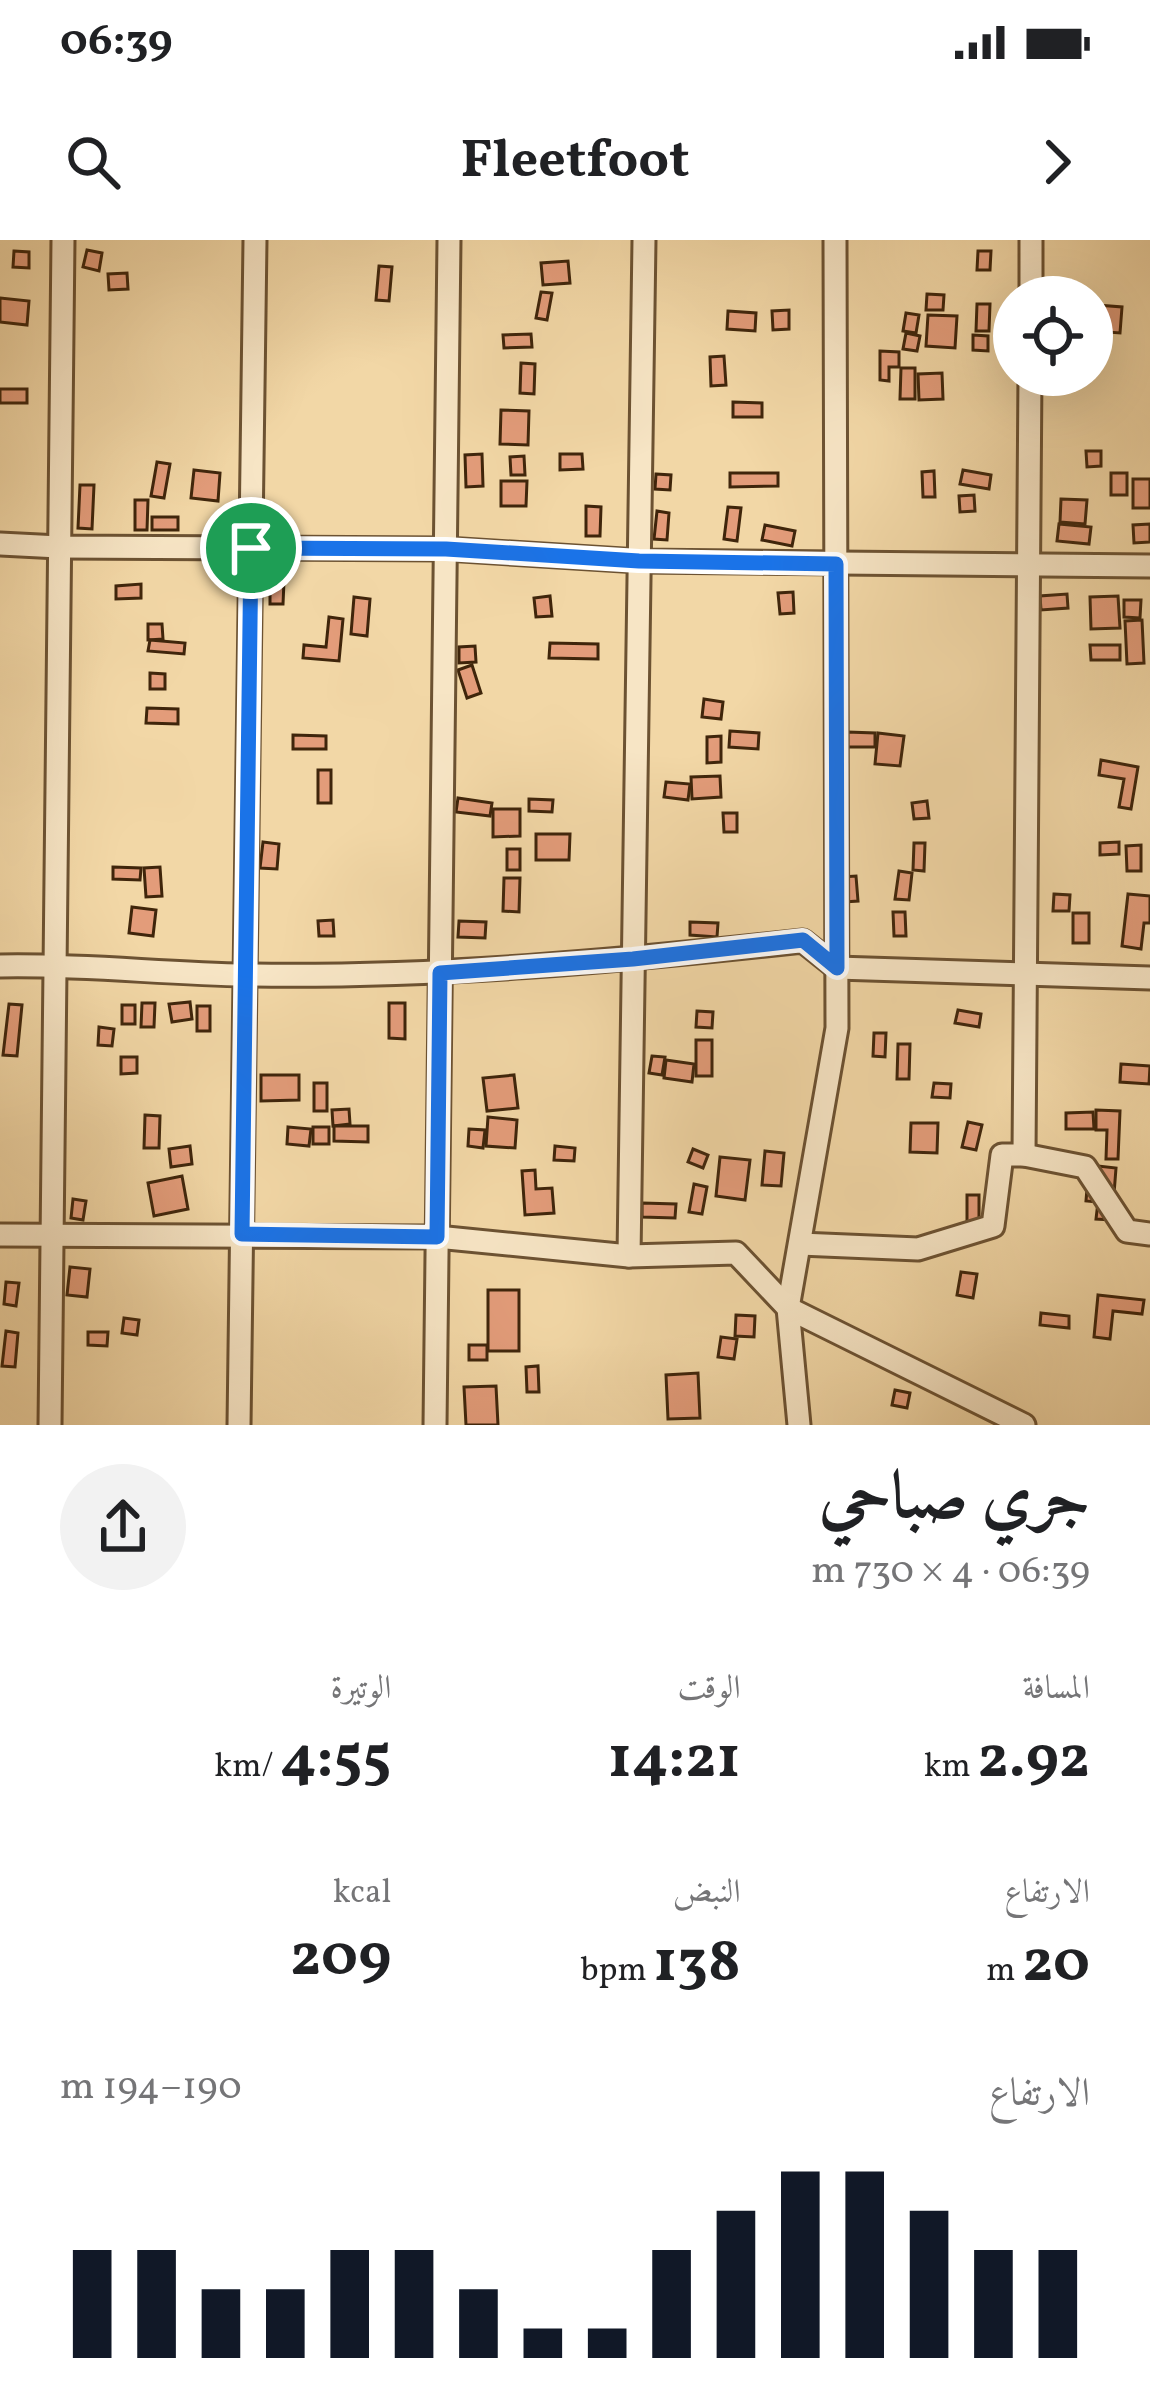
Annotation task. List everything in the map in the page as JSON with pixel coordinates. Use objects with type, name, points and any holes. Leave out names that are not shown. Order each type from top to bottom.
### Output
[{"type":"street","points":[[50,1425],[63,240]]},
{"type":"street","points":[[239,1425],[255,240]]},
{"type":"street","points":[[435,1425],[449,240]]},
{"type":"street","points":[[628,1256],[644,240]]},
{"type":"street","points":[[799,1425],[788,1308],[837,1028],[835,240]]},
{"type":"street","points":[[1031,240],[1031,276]]},
{"type":"street","points":[[1024,1155],[1030,396]]},
{"type":"street","points":[[0,544],[446,549],[639,561],[1150,566]]},
{"type":"street","points":[[0,966],[245,975],[440,973],[803,940],[837,968],[1150,978]]},
{"type":"street","points":[[800,1244],[918,1250],[993,1226],[1002,1155],[1085,1167],[1127,1231],[1150,1234]]},
{"type":"street","points":[[0,1235],[437,1237],[628,1256],[736,1253],[788,1308],[1024,1425]]},
{"type":"building","points":[[87,250],[102,253],[99,271],[83,267]]},
{"type":"building","points":[[14,251],[29,252],[29,268],[13,267]]},
{"type":"building","points":[[978,251],[991,251],[990,270],[977,270]]},
{"type":"building","points":[[568,261],[570,283],[543,285],[541,263]]},
{"type":"building","points":[[379,266],[392,267],[389,301],[376,300]]},
{"type":"building","points":[[127,273],[128,289],[109,290],[108,274]]},
{"type":"building","points":[[541,292],[552,293],[547,320],[536,318]]},
{"type":"building","points":[[927,294],[944,295],[943,310],[926,310]]},
{"type":"building","points":[[0,298],[29,301],[27,325],[0,322]]},
{"type":"building","points":[[977,304],[990,304],[989,331],[976,331]]},
{"type":"building","points":[[1113,306],[1122,307],[1120,333],[1113,332]]},
{"type":"building","points":[[789,310],[789,329],[773,330],[772,311]]},
{"type":"building","points":[[728,311],[756,313],[755,331],[727,329]]},
{"type":"building","points":[[906,313],[919,315],[916,333],[903,331]]},
{"type":"building","points":[[928,315],[957,316],[955,348],[926,346]]},
{"type":"building","points":[[906,333],[920,336],[917,351],[903,349]]},
{"type":"building","points":[[531,334],[532,347],[504,348],[503,335]]},
{"type":"building","points":[[973,335],[988,336],[988,351],[973,350]]},
{"type":"building","points":[[880,351],[899,352],[899,367],[889,367],[889,381],[880,380]]},
{"type":"building","points":[[724,356],[726,385],[711,386],[710,357]]},
{"type":"building","points":[[521,363],[535,364],[534,394],[520,393]]},
{"type":"building","points":[[901,368],[915,368],[915,399],[900,399]]},
{"type":"building","points":[[942,373],[943,399],[919,400],[918,374]]},
{"type":"building","points":[[0,389],[27,389],[27,403],[0,403]]},
{"type":"building","points":[[733,402],[762,403],[762,417],[733,417]]},
{"type":"building","points":[[501,410],[529,411],[528,445],[500,444]]},
{"type":"building","points":[[1086,451],[1101,451],[1101,466],[1087,467]]},
{"type":"building","points":[[482,454],[483,486],[466,487],[465,455]]},
{"type":"building","points":[[560,454],[582,454],[583,469],[560,470]]},
{"type":"building","points":[[524,456],[525,475],[511,475],[510,457]]},
{"type":"building","points":[[157,462],[170,464],[164,498],[151,496]]},
{"type":"building","points":[[194,470],[220,473],[218,501],[191,498]]},
{"type":"building","points":[[963,470],[991,475],[989,489],[960,484]]},
{"type":"building","points":[[934,471],[935,497],[923,497],[922,472]]},
{"type":"building","points":[[730,473],[778,473],[778,486],[730,487]]},
{"type":"building","points":[[1111,473],[1127,473],[1127,495],[1111,495]]},
{"type":"building","points":[[656,474],[671,475],[670,490],[655,489]]},
{"type":"building","points":[[1133,479],[1150,479],[1150,508],[1133,508]]},
{"type":"building","points":[[501,481],[527,481],[526,506],[501,506]]},
{"type":"building","points":[[80,485],[94,485],[92,529],[78,528]]},
{"type":"building","points":[[974,495],[975,511],[960,512],[959,496]]},
{"type":"building","points":[[1061,499],[1087,500],[1085,524],[1060,522]]},
{"type":"building","points":[[135,500],[148,500],[147,530],[135,530]]},
{"type":"building","points":[[586,506],[601,507],[600,536],[586,536]]},
{"type":"building","points":[[728,507],[741,508],[737,541],[724,539]]},
{"type":"building","points":[[657,511],[669,513],[667,540],[654,539]]},
{"type":"building","points":[[152,517],[178,517],[178,530],[152,530]]},
{"type":"building","points":[[1059,524],[1091,527],[1089,544],[1057,541]]},
{"type":"building","points":[[1150,524],[1150,542],[1134,543],[1133,525]]},
{"type":"building","points":[[765,525],[795,531],[792,546],[762,540]]},
{"type":"building","points":[[270,580],[284,581],[283,604],[270,604]]},
{"type":"building","points":[[141,584],[141,598],[116,599],[116,586]]},
{"type":"building","points":[[793,592],[794,613],[780,614],[778,593]]},
{"type":"building","points":[[1067,594],[1068,608],[1041,610],[1040,596]]},
{"type":"building","points":[[550,596],[552,616],[536,617],[534,598]]},
{"type":"building","points":[[1118,596],[1120,628],[1091,629],[1090,597]]},
{"type":"building","points":[[354,597],[370,599],[367,636],[351,634]]},
{"type":"building","points":[[1124,600],[1141,600],[1140,618],[1124,617]]},
{"type":"building","points":[[329,617],[343,619],[339,661],[303,658],[304,645],[326,647]]},
{"type":"building","points":[[1142,620],[1144,663],[1127,664],[1125,621]]},
{"type":"building","points":[[148,624],[162,624],[163,639],[148,640]]},
{"type":"building","points":[[150,640],[185,643],[184,654],[148,651]]},
{"type":"building","points":[[550,643],[598,644],[598,659],[549,658]]},
{"type":"building","points":[[1090,645],[1120,645],[1120,660],[1091,660]]},
{"type":"building","points":[[475,646],[476,662],[459,663],[459,647]]},
{"type":"building","points":[[472,665],[481,693],[467,698],[458,670]]},
{"type":"building","points":[[150,673],[165,674],[165,689],[150,689]]},
{"type":"building","points":[[704,699],[723,702],[721,719],[702,717]]},
{"type":"building","points":[[147,708],[178,709],[178,724],[146,723]]},
{"type":"building","points":[[730,731],[759,733],[758,749],[729,747]]},
{"type":"building","points":[[847,732],[875,733],[875,747],[847,747]]},
{"type":"building","points":[[878,733],[904,736],[900,766],[875,764]]},
{"type":"building","points":[[293,735],[326,736],[326,749],[293,749]]},
{"type":"building","points":[[721,736],[721,762],[707,763],[707,737]]},
{"type":"building","points":[[1101,760],[1138,767],[1131,809],[1119,807],[1124,779],[1099,775]]},
{"type":"building","points":[[318,770],[331,770],[331,803],[318,803]]},
{"type":"building","points":[[720,776],[721,797],[692,799],[691,777]]},
{"type":"building","points":[[666,782],[690,784],[688,800],[664,797]]},
{"type":"building","points":[[458,798],[492,803],[490,816],[456,812]]},
{"type":"building","points":[[529,799],[553,800],[552,812],[529,811]]},
{"type":"building","points":[[927,801],[929,818],[914,819],[912,803]]},
{"type":"building","points":[[493,809],[520,809],[520,836],[493,837]]},
{"type":"building","points":[[723,813],[737,813],[737,832],[724,832]]},
{"type":"building","points":[[536,834],[570,834],[569,860],[536,860]]},
{"type":"building","points":[[263,842],[279,844],[277,869],[260,868]]},
{"type":"building","points":[[1119,842],[1119,854],[1100,855],[1100,843]]},
{"type":"building","points":[[914,843],[925,843],[924,871],[913,870]]},
{"type":"building","points":[[1141,845],[1141,871],[1127,871],[1126,846]]},
{"type":"building","points":[[507,849],[520,849],[520,870],[507,870]]},
{"type":"building","points":[[113,867],[141,868],[140,880],[113,879]]},
{"type":"building","points":[[160,867],[162,896],[146,897],[144,868]]},
{"type":"building","points":[[899,871],[912,873],[909,900],[895,899]]},
{"type":"building","points":[[856,876],[858,901],[844,902],[842,877]]},
{"type":"building","points":[[504,878],[520,878],[519,912],[503,911]]},
{"type":"building","points":[[1054,894],[1070,895],[1069,911],[1053,911]]},
{"type":"building","points":[[1128,894],[1150,896],[1150,923],[1144,923],[1141,949],[1122,946]]},
{"type":"building","points":[[132,907],[156,910],[153,936],[129,933]]},
{"type":"building","points":[[893,912],[905,912],[906,936],[894,936]]},
{"type":"building","points":[[1073,913],[1089,913],[1089,943],[1073,943]]},
{"type":"building","points":[[333,920],[334,936],[319,936],[318,921]]},
{"type":"building","points":[[459,921],[486,922],[485,938],[458,937]]},
{"type":"building","points":[[690,922],[718,923],[717,937],[690,935]]},
{"type":"building","points":[[190,1002],[192,1019],[172,1022],[169,1004]]},
{"type":"building","points":[[142,1003],[155,1003],[154,1027],[141,1027]]},
{"type":"building","points":[[389,1003],[405,1003],[405,1039],[389,1038]]},
{"type":"building","points":[[9,1004],[22,1005],[17,1056],[3,1055]]},
{"type":"building","points":[[122,1005],[135,1005],[135,1024],[122,1024]]},
{"type":"building","points":[[197,1006],[210,1006],[210,1031],[197,1031]]},
{"type":"building","points":[[958,1010],[981,1014],[979,1027],[955,1023]]},
{"type":"building","points":[[697,1011],[713,1012],[712,1028],[696,1027]]},
{"type":"building","points":[[99,1027],[114,1029],[112,1046],[98,1045]]},
{"type":"building","points":[[874,1033],[886,1033],[885,1057],[873,1056]]},
{"type":"building","points":[[696,1040],[712,1040],[712,1076],[696,1076]]},
{"type":"building","points":[[898,1044],[910,1044],[909,1079],[897,1079]]},
{"type":"building","points":[[652,1056],[665,1057],[662,1075],[649,1073]]},
{"type":"building","points":[[121,1057],[137,1057],[137,1073],[121,1074]]},
{"type":"building","points":[[666,1060],[694,1064],[692,1082],[664,1078]]},
{"type":"building","points":[[1121,1064],[1150,1066],[1149,1084],[1120,1082]]},
{"type":"building","points":[[261,1075],[299,1075],[299,1100],[261,1101]]},
{"type":"building","points":[[514,1075],[518,1108],[487,1111],[483,1078]]},
{"type":"building","points":[[314,1083],[327,1083],[327,1111],[314,1111]]},
{"type":"building","points":[[934,1083],[951,1084],[950,1098],[932,1097]]},
{"type":"building","points":[[349,1109],[350,1124],[333,1126],[332,1110]]},
{"type":"building","points":[[1096,1110],[1120,1111],[1118,1159],[1106,1159],[1107,1130],[1096,1130]]},
{"type":"building","points":[[1093,1112],[1094,1129],[1066,1129],[1066,1113]]},
{"type":"building","points":[[145,1115],[160,1116],[159,1148],[144,1148]]},
{"type":"building","points":[[488,1117],[517,1120],[515,1148],[486,1146]]},
{"type":"building","points":[[968,1122],[982,1125],[976,1150],[962,1147]]},
{"type":"building","points":[[911,1123],[938,1123],[937,1153],[910,1152]]},
{"type":"building","points":[[334,1126],[368,1126],[368,1142],[334,1141]]},
{"type":"building","points":[[288,1127],[311,1129],[309,1146],[287,1144]]},
{"type":"building","points":[[313,1127],[329,1127],[329,1144],[313,1144]]},
{"type":"building","points":[[469,1129],[485,1130],[483,1148],[468,1146]]},
{"type":"building","points":[[190,1146],[192,1164],[171,1167],[169,1149]]},
{"type":"building","points":[[555,1146],[575,1148],[574,1161],[554,1160]]},
{"type":"building","points":[[693,1149],[708,1155],[703,1168],[688,1162]]},
{"type":"building","points":[[765,1151],[784,1153],[781,1186],[762,1185]]},
{"type":"building","points":[[720,1157],[750,1160],[745,1200],[716,1196]]},
{"type":"building","points":[[1089,1165],[1116,1168],[1112,1220],[1096,1219],[1098,1202],[1086,1201]]},
{"type":"building","points":[[535,1170],[536,1189],[552,1188],[554,1213],[525,1215],[522,1171]]},
{"type":"building","points":[[182,1176],[188,1209],[154,1216],[148,1183]]},
{"type":"building","points":[[694,1184],[707,1187],[702,1214],[689,1212]]},
{"type":"building","points":[[967,1195],[979,1195],[979,1223],[967,1222]]},
{"type":"building","points":[[73,1199],[86,1201],[83,1220],[71,1218]]},
{"type":"building","points":[[642,1203],[676,1204],[675,1218],[642,1217]]},
{"type":"building","points":[[70,1267],[90,1269],[87,1297],[67,1295]]},
{"type":"building","points":[[961,1272],[977,1274],[973,1298],[957,1295]]},
{"type":"building","points":[[6,1282],[19,1283],[16,1306],[4,1304]]},
{"type":"building","points":[[488,1290],[519,1290],[519,1351],[488,1351]]},
{"type":"building","points":[[1098,1295],[1144,1300],[1142,1314],[1113,1311],[1110,1339],[1094,1337]]},
{"type":"building","points":[[1041,1313],[1069,1316],[1069,1328],[1040,1325]]},
{"type":"building","points":[[736,1315],[755,1316],[754,1337],[735,1336]]},
{"type":"building","points":[[124,1318],[139,1320],[137,1335],[122,1333]]},
{"type":"building","points":[[6,1331],[18,1333],[15,1367],[2,1366]]},
{"type":"building","points":[[88,1332],[108,1332],[107,1346],[88,1345]]},
{"type":"building","points":[[721,1337],[737,1339],[734,1359],[718,1357]]},
{"type":"building","points":[[469,1345],[487,1345],[487,1360],[469,1360]]},
{"type":"building","points":[[538,1366],[539,1392],[527,1392],[526,1367]]},
{"type":"building","points":[[698,1373],[700,1418],[668,1419],[666,1375]]},
{"type":"building","points":[[496,1386],[498,1425],[466,1425],[464,1387]]},
{"type":"building","points":[[895,1390],[910,1393],[907,1408],[892,1405]]},
{"type":"route","points":[[251,548],[446,549],[639,561],[836,564],[837,968],[803,940],[440,973],[437,1237],[242,1234],[251,548]]}]
